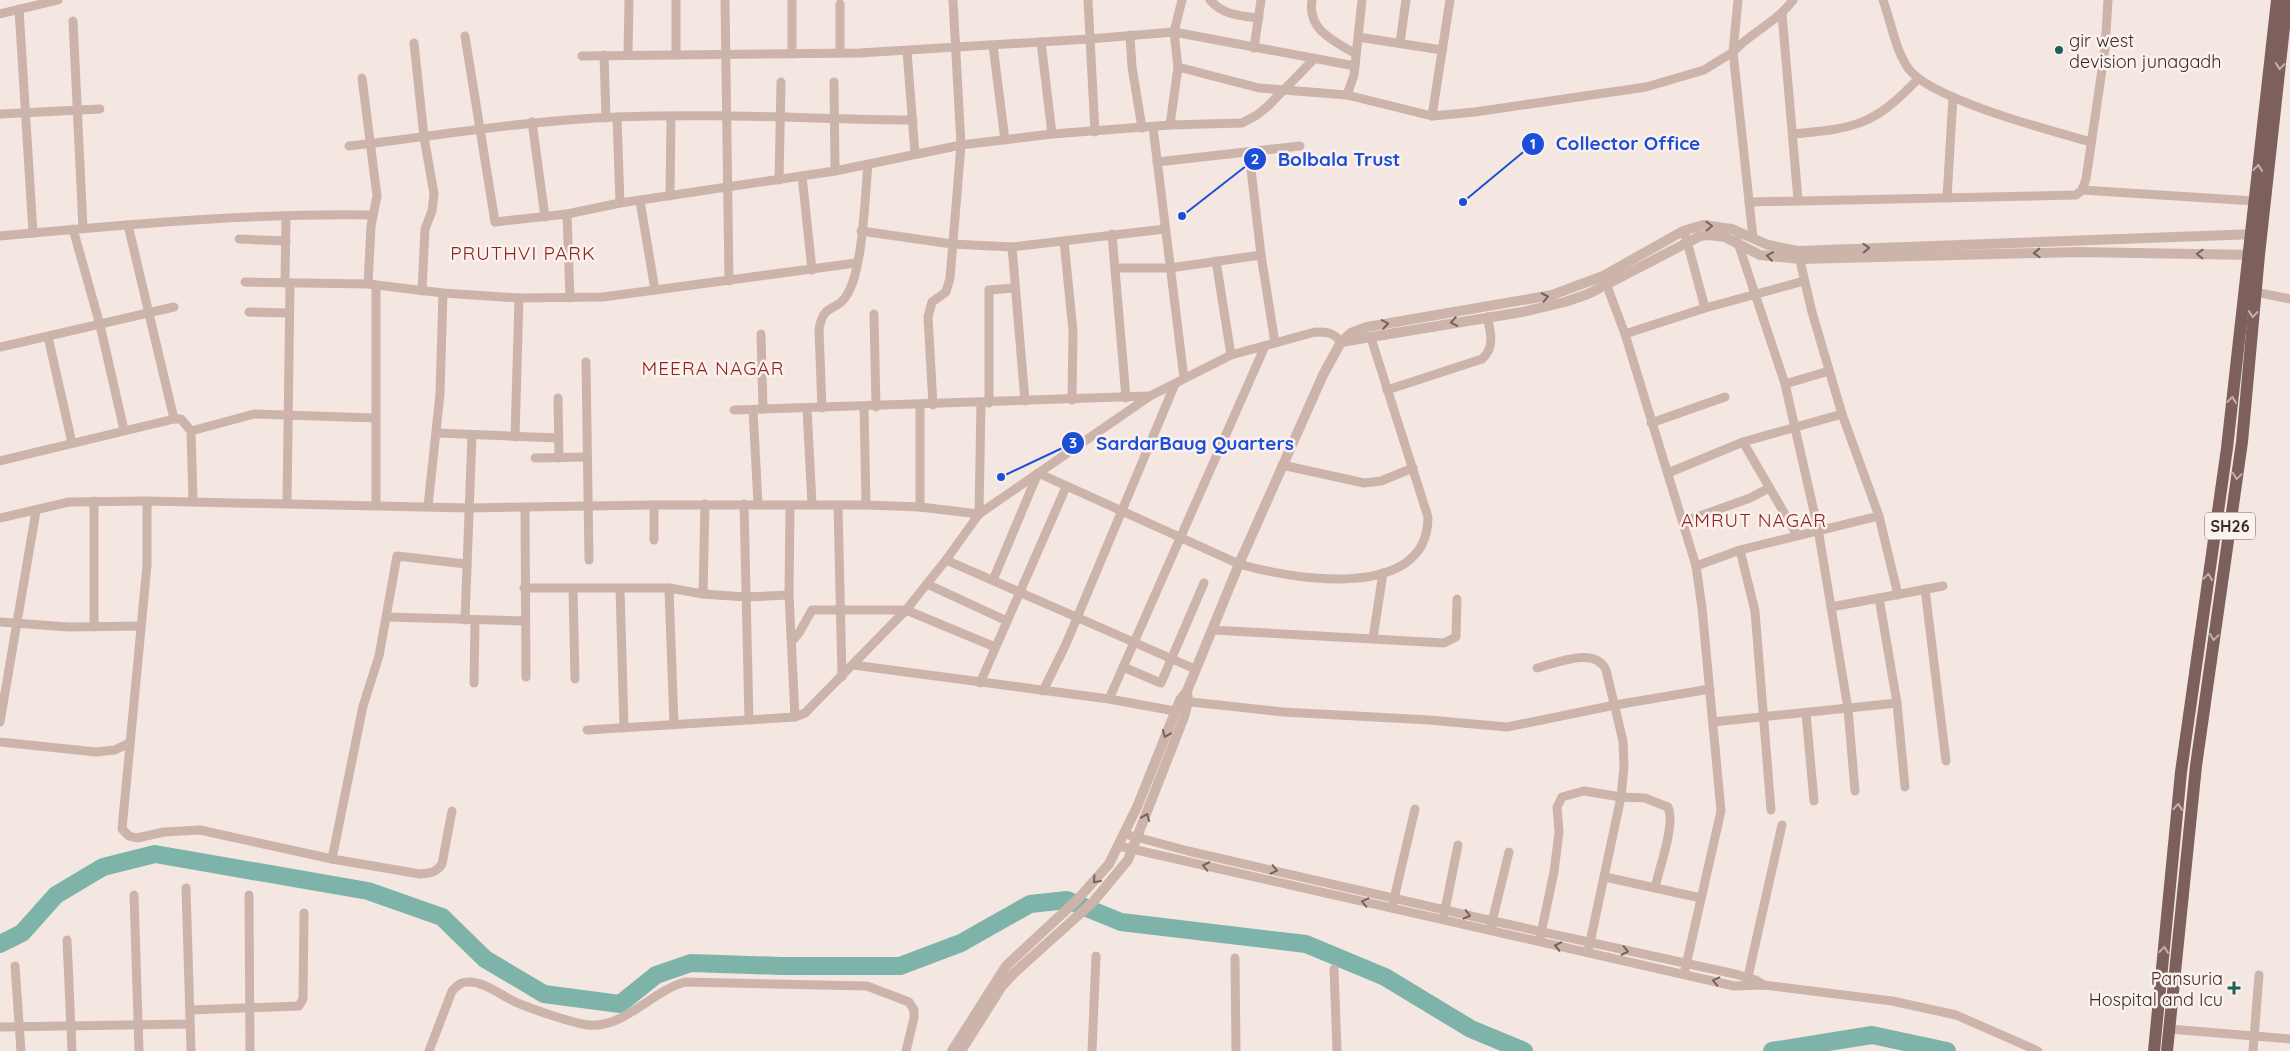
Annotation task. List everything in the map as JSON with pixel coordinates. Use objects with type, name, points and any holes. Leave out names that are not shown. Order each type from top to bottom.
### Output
[{"type":"main road","name":"SH26","points":[[2256,234],[2254,201],[2277,0]]},
{"type":"main road","name":"SH26","points":[[2154,1051],[2181,772],[2254,254],[2287,0]]},
{"type":"main road","name":"SH26","points":[[2166,1051],[2196,766],[2242,442],[2255,292],[2254,254]]},
{"type":"street","points":[[0,14],[58,0]]},
{"type":"street","points":[[628,55],[629,0]]},
{"type":"street","points":[[676,0],[676,55]]},
{"type":"street","points":[[724,0],[729,281]]},
{"type":"street","points":[[792,0],[792,54]]},
{"type":"street","points":[[933,405],[928,317],[932,302],[942,296],[948,287],[962,145],[953,0]]},
{"type":"street","points":[[1088,0],[1095,132]]},
{"type":"street","points":[[1170,125],[1178,67],[1174,32],[1182,0]]},
{"type":"street","points":[[1210,0],[1216,7],[1228,14],[1259,18]]},
{"type":"street","points":[[1254,48],[1262,0]]},
{"type":"street","points":[[1312,0],[1312,15],[1317,26],[1326,36],[1356,54]]},
{"type":"street","points":[[1347,95],[1355,66],[1362,0]]},
{"type":"street","points":[[1400,43],[1406,0]]},
{"type":"street","points":[[1432,116],[1450,0]]},
{"type":"street","points":[[1738,0],[1733,52],[1753,238]]},
{"type":"street","points":[[1178,67],[1259,88],[1347,95],[1432,116],[1475,112],[1646,87],[1704,70],[1733,52],[1741,43],[1782,14],[1793,0]]},
{"type":"street","points":[[1884,0],[1908,69],[1918,79],[1936,90],[2027,124],[2091,142]]},
{"type":"street","points":[[1749,202],[2076,195],[2082,190],[2091,142],[2105,49],[2108,0]]},
{"type":"street","points":[[840,4],[840,53]]},
{"type":"street","points":[[19,9],[33,233]]},
{"type":"street","points":[[1782,14],[1798,200]]},
{"type":"street","points":[[73,21],[83,228]]},
{"type":"street","points":[[582,56],[907,51],[1174,32],[1355,66]]},
{"type":"street","points":[[1130,35],[1132,67],[1142,128]]},
{"type":"street","points":[[465,36],[495,222],[567,214],[835,171],[962,145],[1052,134],[1170,125],[1242,122],[1257,115],[1314,59]]},
{"type":"street","points":[[1358,37],[1442,50]]},
{"type":"street","points":[[1042,42],[1052,134]]},
{"type":"street","points":[[414,43],[424,137],[434,194],[432,212],[425,229],[422,291]]},
{"type":"street","points":[[993,46],[1005,140]]},
{"type":"street","points":[[907,51],[915,154]]},
{"type":"street","points":[[604,55],[606,118]]},
{"type":"street","points":[[362,78],[377,196],[377,206],[372,215],[376,505]]},
{"type":"street","points":[[1793,134],[1840,130],[1857,125],[1894,104],[1918,79]]},
{"type":"street","points":[[779,180],[781,82]]},
{"type":"street","points":[[834,82],[835,171]]},
{"type":"street","points":[[1947,198],[1953,97]]},
{"type":"street","points":[[0,114],[100,109]]},
{"type":"street","points":[[349,146],[532,122],[617,117],[727,116],[913,120]]},
{"type":"street","points":[[617,117],[620,204]]},
{"type":"street","points":[[670,196],[671,117]]},
{"type":"street","points":[[532,122],[545,217]]},
{"type":"street","points":[[1153,127],[1184,378]]},
{"type":"street","points":[[1157,162],[1300,146]]},
{"type":"street","points":[[1249,152],[1261,255],[1275,343]]},
{"type":"street","points":[[822,408],[819,330],[821,318],[827,310],[843,300],[848,294],[861,232],[868,164]]},
{"type":"street","points":[[802,176],[812,270]]},
{"type":"street","points":[[2082,190],[2254,201]]},
{"type":"street","points":[[640,201],[655,290]]},
{"type":"street","points":[[567,214],[570,298]]},
{"type":"street","points":[[0,236],[83,228],[286,216],[372,215]]},
{"type":"street","points":[[286,216],[289,313],[287,503]]},
{"type":"street","points":[[128,225],[174,419]]},
{"type":"street","points":[[1340,342],[1565,302],[1605,280],[1683,231],[1703,225],[1732,229],[1799,255],[2256,234]]},
{"type":"street","points":[[73,229],[100,325],[124,430]]},
{"type":"street","points":[[861,232],[952,244],[1012,248],[1112,234],[1165,229]]},
{"type":"street","points":[[1732,229],[1785,384],[1796,426],[1818,529],[1848,709],[1855,791]]},
{"type":"street","points":[[1683,231],[1688,241],[1706,308]]},
{"type":"street","points":[[1112,234],[1126,398]]},
{"type":"street","points":[[961,1051],[1002,986],[1024,956],[1094,902],[1117,874],[1132,850],[1170,754],[1195,669],[1239,564],[1282,465],[1340,342],[1351,333],[1367,327],[1552,295],[1605,280],[1688,241],[1709,235],[1725,237],[1760,255],[2077,252],[2254,254]]},
{"type":"street","points":[[239,239],[286,240]]},
{"type":"street","points":[[1064,241],[1073,331],[1072,400]]},
{"type":"street","points":[[1012,248],[1025,402]]},
{"type":"street","points":[[1115,268],[1170,268],[1261,255]]},
{"type":"street","points":[[1799,255],[1804,281],[1842,414],[1879,516],[1898,595]]},
{"type":"street","points":[[1216,261],[1231,355]]},
{"type":"street","points":[[245,282],[372,285],[442,293],[519,298],[570,298],[602,297],[856,263]]},
{"type":"street","points":[[1605,280],[1624,334],[1696,566],[1721,810],[1684,974]]},
{"type":"street","points":[[1624,334],[1706,308],[1804,281]]},
{"type":"street","points":[[979,514],[989,290],[1015,288]]},
{"type":"street","points":[[2255,292],[2290,299]]},
{"type":"street","points":[[428,506],[437,434],[442,293]]},
{"type":"street","points":[[515,437],[519,298]]},
{"type":"street","points":[[0,347],[174,307]]},
{"type":"street","points":[[249,312],[289,313]]},
{"type":"street","points":[[874,314],[876,407]]},
{"type":"street","points":[[1387,390],[1482,360],[1488,355],[1490,348],[1491,331],[1487,317]]},
{"type":"street","points":[[587,730],[795,716],[812,709],[906,610],[946,560],[979,514],[1150,396],[1231,355],[1315,332],[1335,334],[1340,342]]},
{"type":"street","points":[[761,334],[763,410]]},
{"type":"street","points":[[48,337],[72,443]]},
{"type":"street","points":[[1038,473],[1122,512],[1181,536],[1239,564],[1269,573],[1367,578],[1384,573],[1415,557],[1426,538],[1428,517],[1370,338]]},
{"type":"street","points":[[1109,699],[1265,346]]},
{"type":"street","points":[[586,362],[589,560]]},
{"type":"street","points":[[1785,384],[1829,371]]},
{"type":"street","points":[[1043,691],[1078,616],[1175,384]]},
{"type":"street","points":[[734,410],[1025,402],[1150,396]]},
{"type":"street","points":[[1652,423],[1725,397]]},
{"type":"street","points":[[558,398],[559,458]]},
{"type":"street","points":[[920,405],[920,507]]},
{"type":"street","points":[[864,407],[866,505]]},
{"type":"street","points":[[807,408],[812,504]]},
{"type":"street","points":[[753,410],[758,504]]},
{"type":"street","points":[[191,431],[254,414],[375,418]]},
{"type":"street","points":[[1668,473],[1743,442],[1842,414]]},
{"type":"street","points":[[0,460],[174,419],[186,423],[191,431],[193,501]]},
{"type":"street","points":[[437,434],[558,438]]},
{"type":"street","points":[[472,435],[466,564],[474,683]]},
{"type":"street","points":[[1743,442],[1797,535]]},
{"type":"street","points":[[535,458],[587,457]]},
{"type":"street","points":[[1282,465],[1364,483],[1380,481],[1413,468]]},
{"type":"street","points":[[993,580],[1038,473]]},
{"type":"street","points":[[980,683],[1066,487]]},
{"type":"street","points":[[1683,522],[1750,498],[1769,488]]},
{"type":"street","points":[[0,518],[69,502],[147,500],[468,508],[588,507],[654,504],[812,504],[920,507],[979,514]]},
{"type":"street","points":[[147,500],[147,565],[122,829],[129,836],[137,838],[164,832],[200,830],[404,873],[431,873],[442,864],[452,811]]},
{"type":"street","points":[[94,501],[94,626]]},
{"type":"street","points":[[654,504],[654,540]]},
{"type":"street","points":[[703,594],[705,504]]},
{"type":"street","points":[[744,504],[749,720]]},
{"type":"street","points":[[790,505],[790,595],[795,716]]},
{"type":"street","points":[[838,505],[842,677]]},
{"type":"street","points":[[525,508],[526,677]]},
{"type":"street","points":[[0,722],[36,511]]},
{"type":"street","points":[[1696,566],[1740,550],[1818,529],[1879,516]]},
{"type":"street","points":[[1740,550],[1755,612],[1771,810]]},
{"type":"street","points":[[332,859],[362,706],[379,656],[397,556],[466,564]]},
{"type":"street","points":[[946,560],[1078,616],[1195,669]]},
{"type":"street","points":[[1373,638],[1384,573]]},
{"type":"street","points":[[927,584],[1007,621]]},
{"type":"street","points":[[1122,668],[1161,683],[1204,584]]},
{"type":"street","points":[[1831,606],[1943,586]]},
{"type":"street","points":[[524,588],[669,588],[703,594],[745,597],[790,595]]},
{"type":"street","points":[[573,588],[574,679]]},
{"type":"street","points":[[620,588],[624,728]]},
{"type":"street","points":[[669,588],[674,725]]},
{"type":"street","points":[[1925,590],[1946,761]]},
{"type":"street","points":[[1879,598],[1896,703],[1905,787]]},
{"type":"street","points":[[1212,630],[1444,643],[1451,641],[1456,636],[1458,625],[1457,599]]},
{"type":"street","points":[[792,641],[800,633],[812,610],[906,610],[995,648]]},
{"type":"street","points":[[387,618],[525,621]]},
{"type":"street","points":[[0,622],[16,625],[141,626]]},
{"type":"street","points":[[1537,668],[1583,658],[1593,658],[1600,661],[1606,670],[1624,754],[1621,797],[1589,948]]},
{"type":"street","points":[[853,665],[1109,699],[1176,711]]},
{"type":"street","points":[[1185,698],[1284,712],[1429,720],[1508,727],[1614,705],[1710,689]]},
{"type":"street","points":[[1041,941],[1109,864],[1125,834],[1176,711],[1185,698]]},
{"type":"street","points":[[1713,722],[1896,703]]},
{"type":"street","points":[[1806,713],[1814,801]]},
{"type":"street","points":[[0,742],[96,752],[115,750],[129,743]]},
{"type":"street","points":[[1540,937],[1554,872],[1559,832],[1557,807],[1562,797],[1584,791],[1621,797],[1645,798],[1668,806],[1671,814],[1655,888]]},
{"type":"street","points":[[1392,908],[1415,809]]},
{"type":"street","points":[[1747,982],[1782,825]]},
{"type":"street","points":[[1125,834],[1446,910],[1491,926]]},
{"type":"street","points":[[1443,920],[1458,845]]},
{"type":"street","points":[[1119,846],[1443,920],[1491,926],[1589,948],[1684,974],[1854,995],[1956,1014],[2038,1051]]},
{"type":"street","points":[[1491,926],[1509,852]]},
{"type":"street","points":[[1605,877],[1701,898]]},
{"type":"street","points":[[186,888],[190,1051]]},
{"type":"street","points":[[134,895],[139,1051]]},
{"type":"street","points":[[249,895],[250,1051]]},
{"type":"street","points":[[190,1010],[249,1010],[300,1006],[303,1000],[304,912]]},
{"type":"street","points":[[67,940],[72,1051]]},
{"type":"street","points":[[1589,948],[1686,964],[1747,982]]},
{"type":"street","points":[[952,1051],[1006,966],[1024,956]]},
{"type":"street","points":[[1092,1051],[1096,956]]},
{"type":"street","points":[[1235,958],[1236,1051]]},
{"type":"street","points":[[15,966],[21,1051]]},
{"type":"street","points":[[1334,970],[1337,1051]]},
{"type":"street","points":[[2253,1051],[2259,975]]},
{"type":"street","points":[[429,1051],[452,991],[459,983],[469,981],[542,1012],[599,1026],[625,1016],[658,993],[685,982],[867,986],[909,1002],[914,1010],[914,1018],[906,1051]]},
{"type":"street","points":[[0,1028],[139,1023],[190,1024]]},
{"type":"street","points":[[2169,1029],[2290,1039]]},
{"type":"waterway","points":[[0,944],[22,933],[56,895],[103,867],[155,854],[368,891],[442,917],[485,959],[544,994],[620,1004],[656,975],[691,963],[782,966],[900,966],[961,943],[1030,904],[1067,900],[1121,922],[1306,944],[1385,977],[1471,1029],[1524,1051]]},
{"type":"waterway","points":[[1772,1051],[1872,1035],[1947,1051]]},
{"type":"place","name":"gir west devision junagadh","points":[[2059,50]]},
{"type":"place","name":"Collector Office","points":[[1463,202]]},
{"type":"place","name":"Bolbala Trust","points":[[1182,216]]},
{"type":"place","name":"SardarBaug Quarters","points":[[1001,477]]},
{"type":"place","name":"Pansuria Hospital and Icu","points":[[2234,988]]},
{"type":"district","name":"PRUTHVI PARK","points":[[523,253]]},
{"type":"district","name":"MEERA NAGAR","points":[[713,368]]},
{"type":"district","name":"AMRUT NAGAR","points":[[1754,520]]}]
